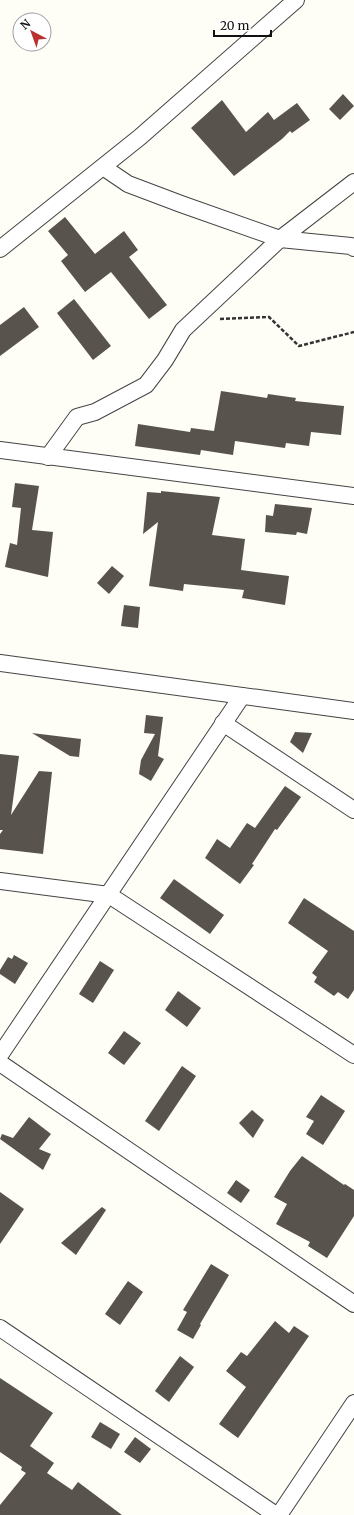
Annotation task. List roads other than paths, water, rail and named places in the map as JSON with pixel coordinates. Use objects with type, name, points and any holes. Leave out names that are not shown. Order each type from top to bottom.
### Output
[{"type":"street","points":[[0,250],[140,137],[296,0]]},
{"type":"street","points":[[103,167],[128,184],[280,239],[351,246],[354,248]]},
{"type":"street","points":[[48,457],[77,417],[95,412],[146,385],[166,360],[183,330],[280,239],[354,182]]},
{"type":"street","points":[[0,450],[354,496]]},
{"type":"street","points":[[0,663],[354,711]]},
{"type":"street","points":[[0,1055],[242,696]]},
{"type":"street","points":[[223,723],[354,810]]},
{"type":"street","points":[[0,881],[108,895],[354,1056]]},
{"type":"street","points":[[0,1063],[354,1304]]},
{"type":"street","points":[[0,1328],[276,1515]]},
{"type":"street","points":[[279,1515],[354,1404]]}]
